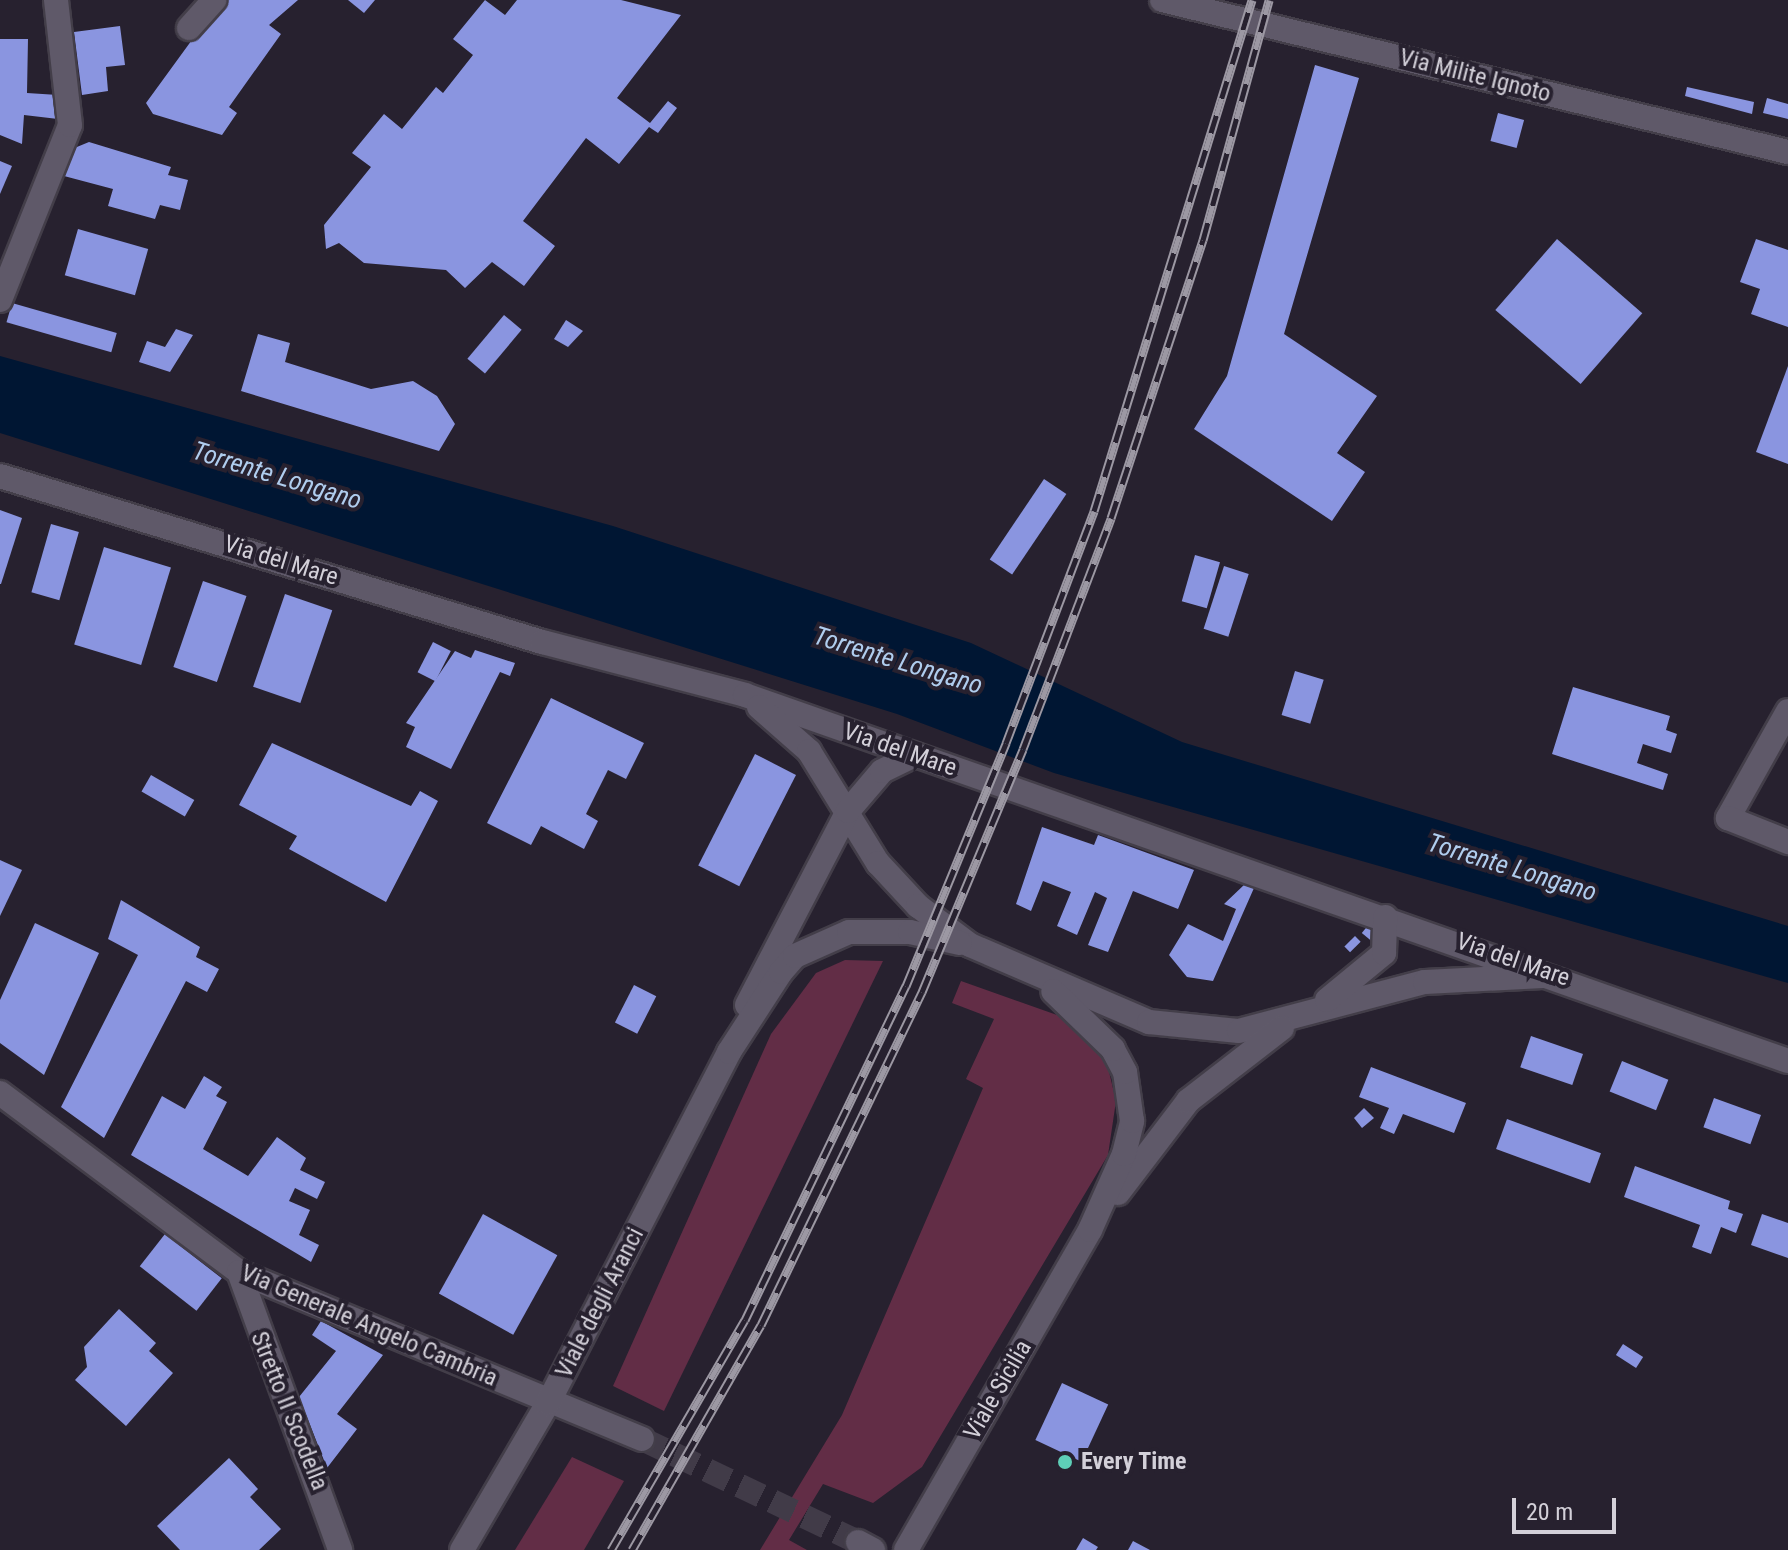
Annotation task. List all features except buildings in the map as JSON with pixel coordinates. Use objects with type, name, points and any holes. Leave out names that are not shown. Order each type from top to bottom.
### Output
[{"type":"street","points":[[0,300],[70,125],[56,0]]},
{"type":"street","points":[[189,28],[214,0]]},
{"type":"street","name":"Via Milite Ignoto","points":[[1162,0],[1788,152]]},
{"type":"street","name":"Via del Mare","points":[[0,476],[542,642],[745,695],[1561,975],[1788,1061]]},
{"type":"street","points":[[745,695],[809,751],[895,883],[970,945],[1040,979],[1191,1032],[1291,1022],[1425,982],[1561,975]]},
{"type":"street","points":[[1788,711],[1728,818],[1788,842]]},
{"type":"street","points":[[729,1052],[764,961],[848,811],[882,771],[915,755]]},
{"type":"street","points":[[1090,1230],[1188,1101],[1291,1022],[1372,968],[1384,953],[1385,917]]},
{"type":"street","points":[[729,1052],[781,972],[823,940],[910,932],[970,945]]},
{"type":"street","points":[[1040,979],[1113,1049],[1131,1095],[1124,1154],[1090,1230]]},
{"type":"street","name":"Viale degli Aranci","points":[[462,1550],[548,1403],[729,1052]]},
{"type":"street","name":"Via Generale Angelo Cambria","points":[[0,1093],[239,1272],[548,1403],[642,1439]]},
{"type":"street","name":"Viale Sicilia","points":[[906,1550],[1090,1230]]},
{"type":"street","name":"Stretto II Scodella","points":[[239,1272],[340,1550]]},
{"type":"shaded area","points":[[845,960],[883,961],[664,1411],[613,1386],[771,1034],[816,973]]},
{"type":"shaded area","points":[[961,981],[1057,1015],[1106,1059],[1116,1101],[1108,1155],[922,1467],[873,1503],[823,1484],[789,1540],[807,1550],[760,1550],[842,1415],[983,1088],[966,1079],[994,1019],[952,1003]]},
{"type":"shaded area","points":[[572,1457],[624,1481],[584,1550],[515,1550]]},
{"type":"water","name":"Torrente Longano","points":[[0,356],[613,526],[971,643],[1182,742],[1788,926],[1788,983],[1054,773],[897,714],[0,433]]},
{"type":"tunnel","points":[[642,1439],[858,1542]]},
{"type":"railway","points":[[611,1550],[745,1320],[906,986],[1006,743],[1094,511],[1252,0]]},
{"type":"railway","points":[[632,1550],[761,1325],[922,992],[1023,749],[1111,518],[1203,240],[1269,0]]},
{"type":"place","name":"Every Time","points":[[1065,1462]]}]
